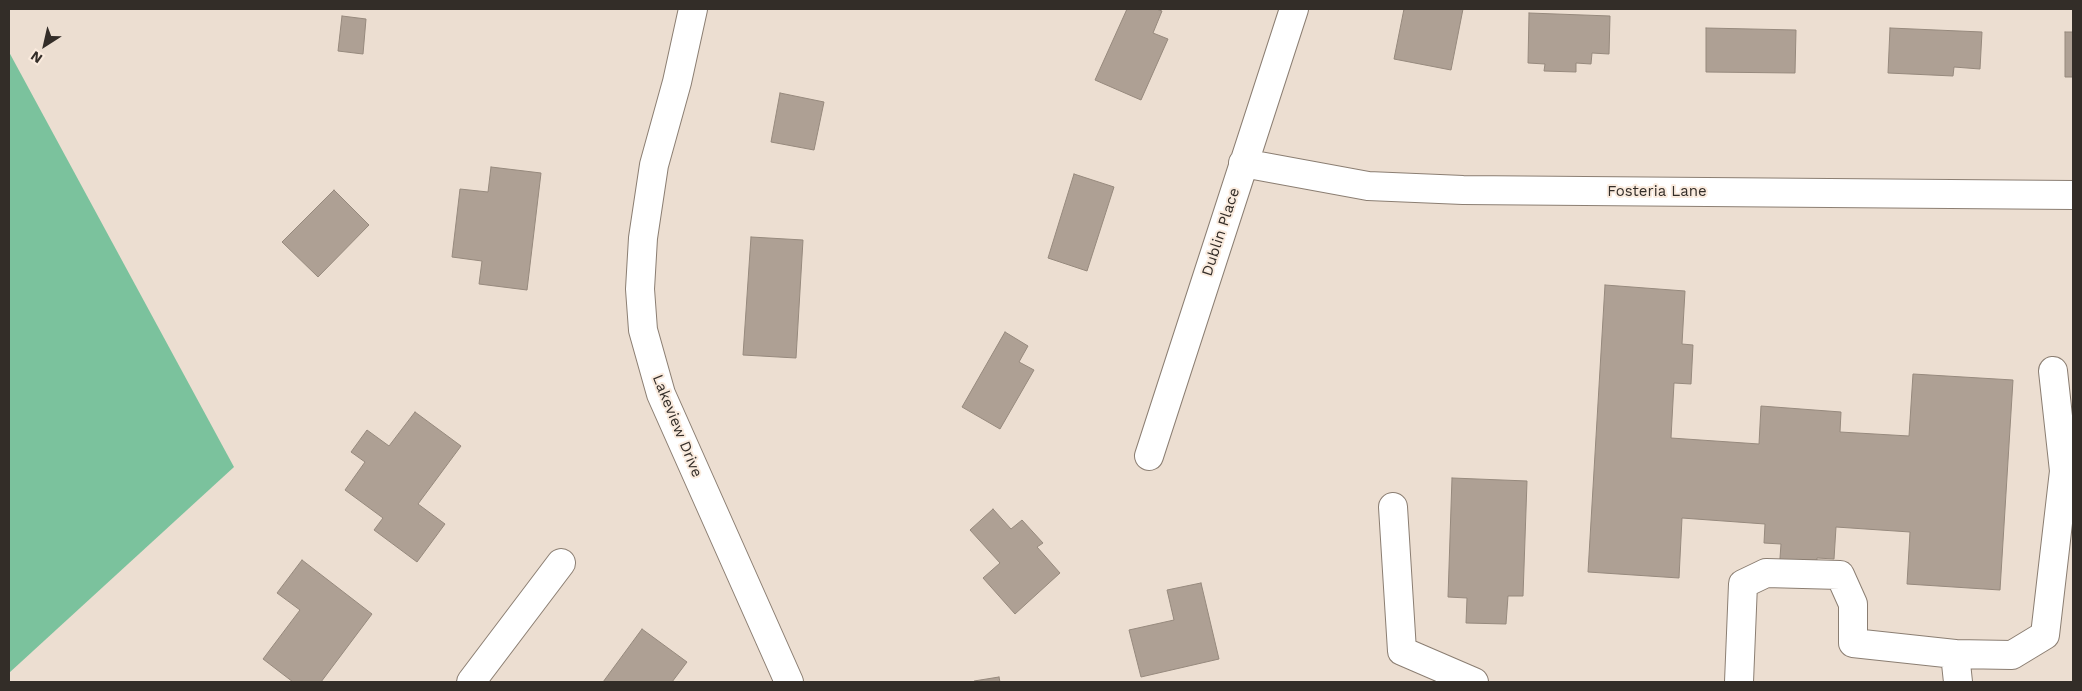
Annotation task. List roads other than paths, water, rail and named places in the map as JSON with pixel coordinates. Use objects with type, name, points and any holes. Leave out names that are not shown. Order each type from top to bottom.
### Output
[{"type":"street","name":"Lakeview Drive","points":[[693,9],[677,82],[654,165],[643,238],[640,289],[643,330],[661,394],[789,682]]},
{"type":"street","name":"Dublin Place","points":[[1150,456],[1294,9]]},
{"type":"street","name":"Fosteria Lane","points":[[1243,163],[1368,186],[1463,190],[2073,195]]},
{"type":"street","points":[[1739,682],[1743,584],[1766,573],[1840,575],[1853,604],[1853,643],[1955,654],[2012,656],[2045,634],[2064,471],[2054,371]]},
{"type":"street","points":[[1393,507],[1402,651],[1474,682]]},
{"type":"street","points":[[472,682],[562,563]]},
{"type":"street","points":[[1955,654],[1958,682]]}]
